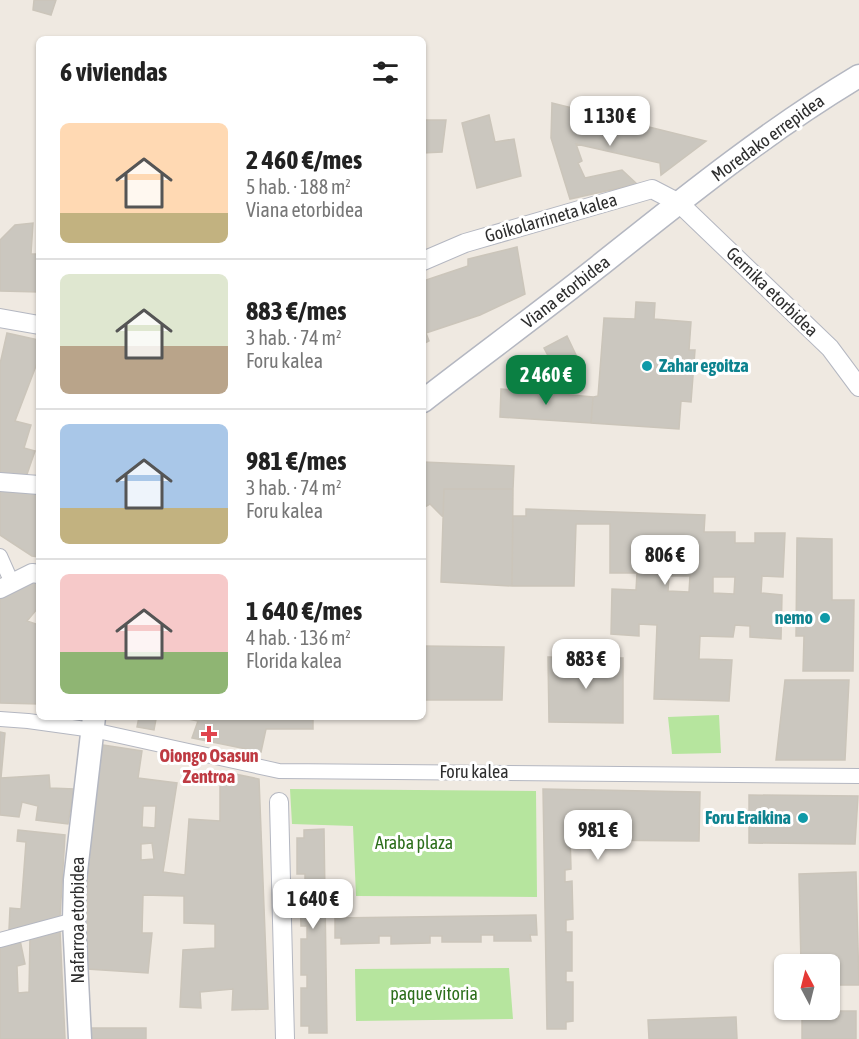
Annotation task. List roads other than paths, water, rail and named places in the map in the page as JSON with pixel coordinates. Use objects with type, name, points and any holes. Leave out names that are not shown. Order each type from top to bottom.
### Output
[{"type":"street","name":"Moredako errepidea","points":[[679,203],[748,149],[823,97],[859,76]]},
{"type":"street","name":"Goikolarrineta kalea","points":[[426,260],[465,243],[652,189],[679,203]]},
{"type":"street","name":"Gernika etorbidea","points":[[679,203],[830,348],[859,387]]},
{"type":"street","name":"Viana etorbidea","points":[[427,396],[505,340],[679,203]]},
{"type":"street","points":[[0,318],[36,324]]},
{"type":"street","points":[[0,482],[36,485]]},
{"type":"street","points":[[0,556],[6,586],[32,573],[36,574]]},
{"type":"street","name":"Foru kalea","points":[[0,719],[93,724],[279,771],[859,776]]},
{"type":"street","name":"Nafarroa etorbidea","points":[[80,1039],[75,880],[93,724]]},
{"type":"street","points":[[279,802],[285,1039]]},
{"type":"street","points":[[0,940],[75,920]]},
{"type":"place","name":"Zahar egoitza","points":[[647,366]]},
{"type":"place","name":"nemo","points":[[825,618]]},
{"type":"place","name":"Oiongo Osasun Zentroa","points":[[209,734]]},
{"type":"place","name":"Foru Eraikina","points":[[803,818]]},
{"type":"park label","name":"Araba plaza","points":[[414,843]]},
{"type":"park label","name":"paque vitoria","points":[[434,994]]}]
